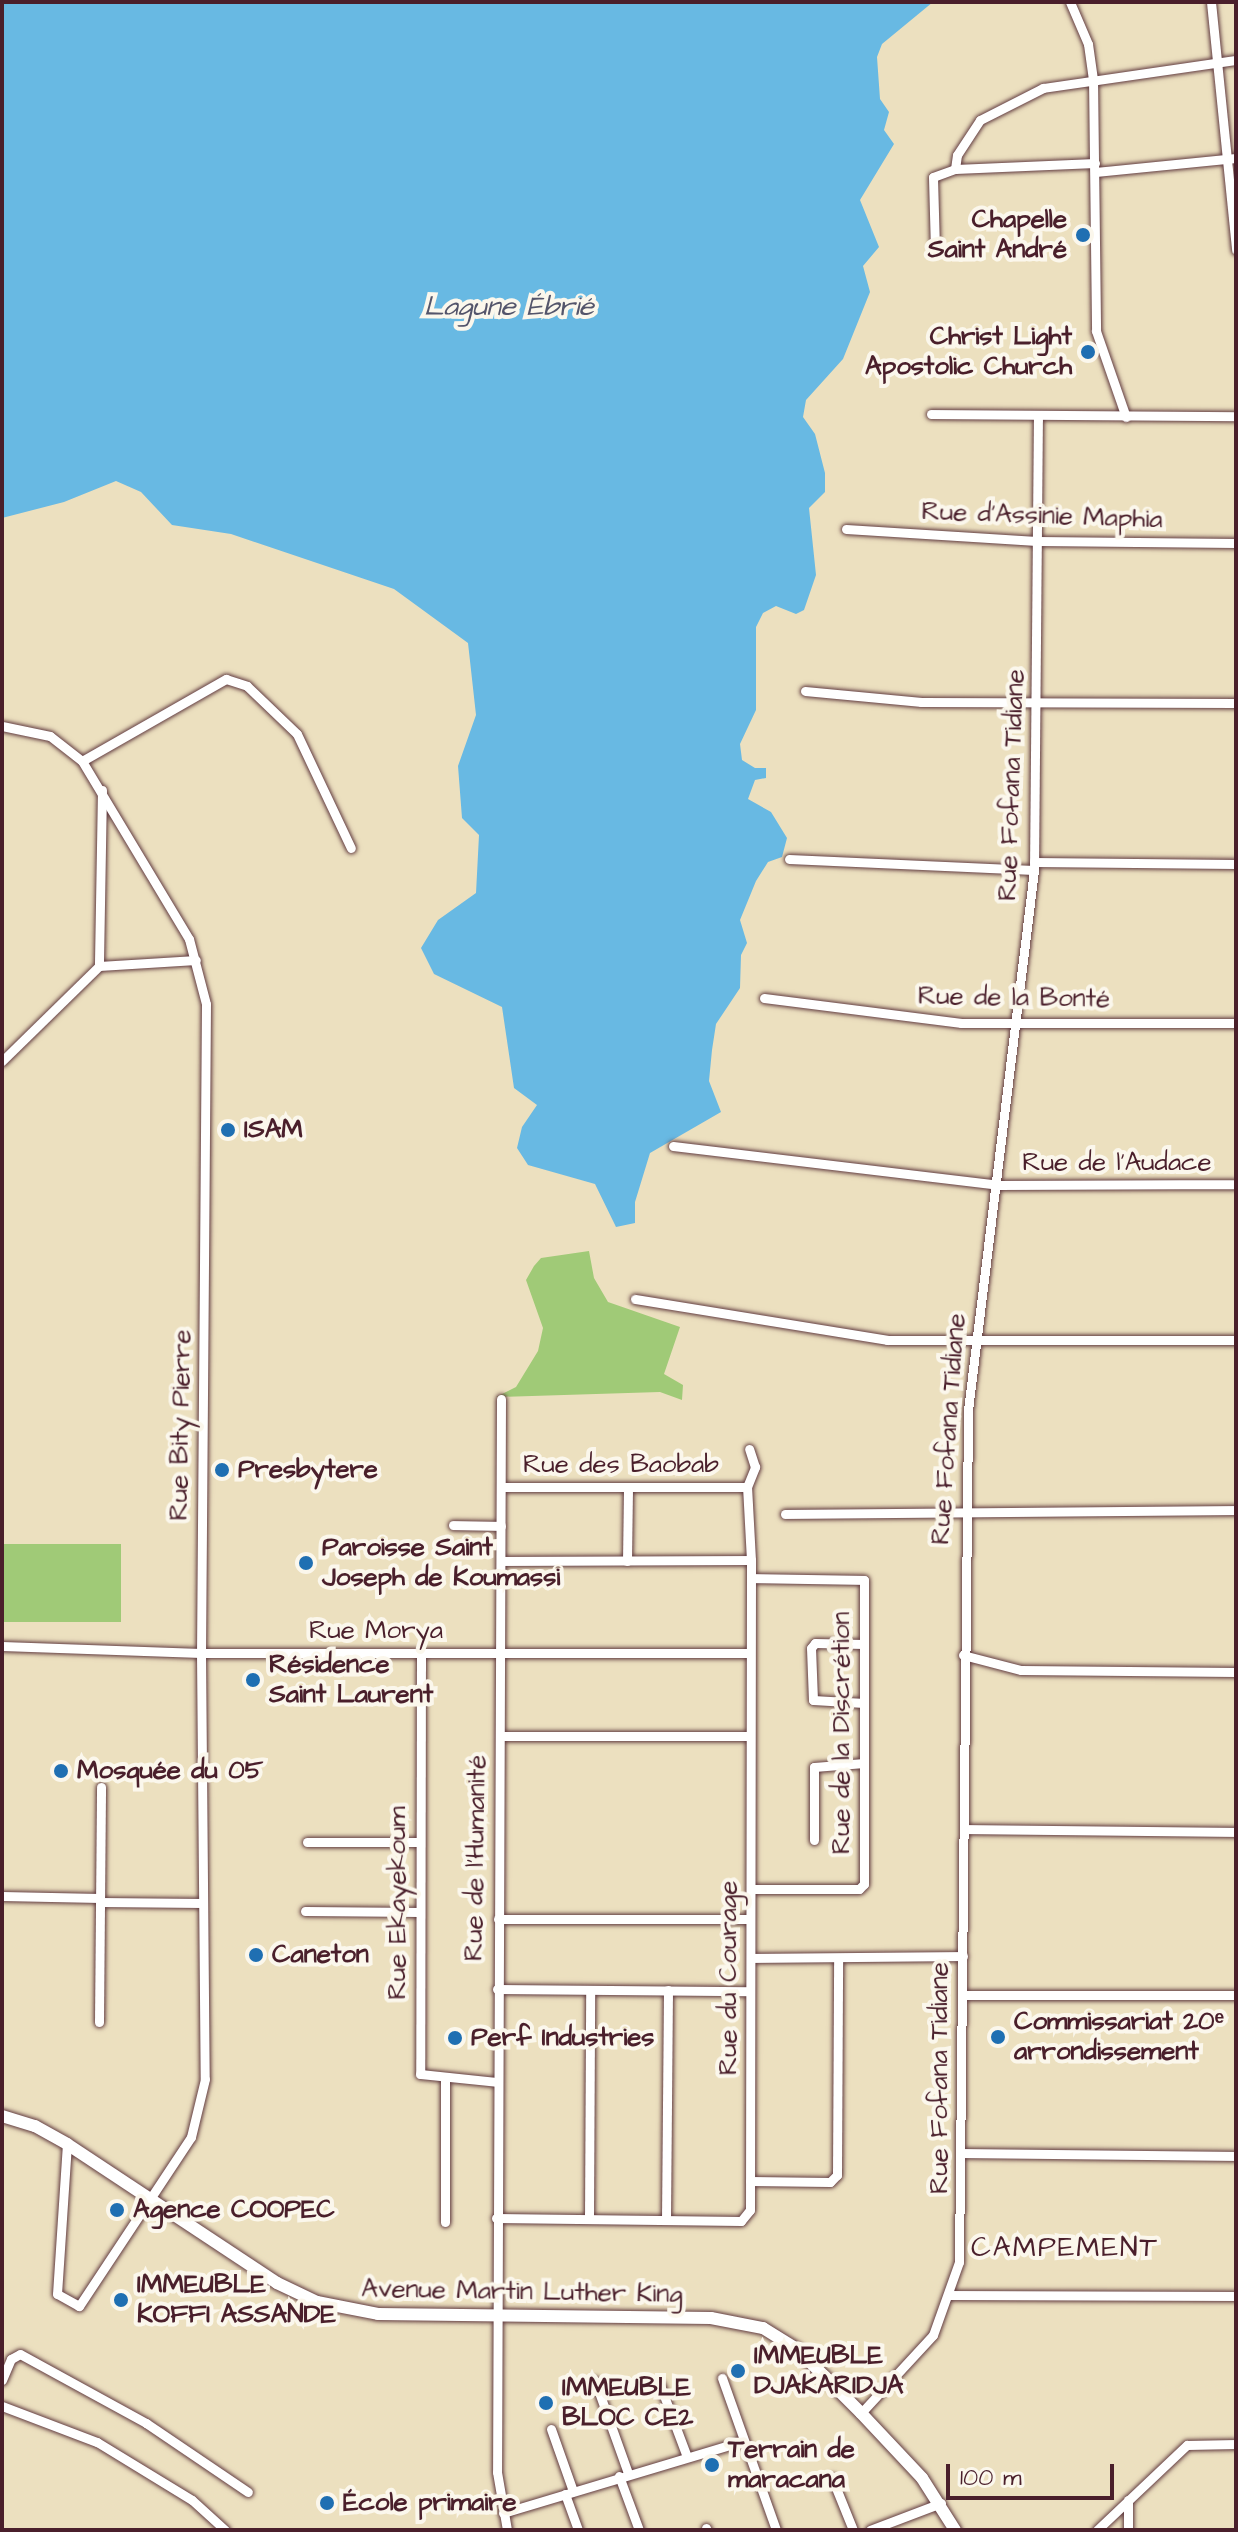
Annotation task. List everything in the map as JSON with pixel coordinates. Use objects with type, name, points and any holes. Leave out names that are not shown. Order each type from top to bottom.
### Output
[{"type":"street","points":[[1070,2],[1088,44],[1093,78],[1096,331],[1126,417]]},
{"type":"street","points":[[1211,2],[1231,158],[1236,250]]},
{"type":"street","points":[[955,169],[965,138],[1004,103],[1043,88],[1093,78],[1236,60]]},
{"type":"street","points":[[935,249],[933,177],[955,169],[1095,168],[1231,158]]},
{"type":"street","points":[[931,414],[1038,418],[1236,416]]},
{"type":"street","name":"Rue Fofana Tidiane","points":[[861,2413],[933,2335],[951,2295],[959,2262],[963,2153],[963,1513],[973,1341],[998,1185],[1034,866],[1039,702],[1038,418]]},
{"type":"street","name":"Rue d'Assinie Maphia","points":[[846,529],[1037,541],[1236,543]]},
{"type":"street","points":[[82,761],[226,679],[247,686],[297,734],[351,848]]},
{"type":"street","points":[[805,691],[921,702],[1236,703]]},
{"type":"street","name":"Rue Bity Pierre","points":[[2,726],[50,736],[82,761],[189,939],[206,1004],[201,2108],[191,2137],[152,2200],[83,2303],[74,2305],[57,2294],[67,2144]]},
{"type":"street","points":[[99,966],[102,790]]},
{"type":"street","points":[[789,859],[1034,866],[1236,864]]},
{"type":"street","points":[[2,1061],[99,966],[196,960]]},
{"type":"street","name":"Rue de la Bonté","points":[[764,998],[935,1021],[1018,1024],[1236,1023]]},
{"type":"street","name":"Rue de l'Audace","points":[[673,1146],[998,1185],[1236,1184]]},
{"type":"street","points":[[635,1299],[829,1333],[973,1341],[1236,1340]]},
{"type":"street","name":"Rue de l'Humanité","points":[[501,1399],[496,2317],[497,2472],[507,2530]]},
{"type":"street","name":"Rue des Baobab","points":[[501,1487],[747,1487],[755,1467],[749,1449]]},
{"type":"street","name":"Rue du Courage","points":[[496,2218],[741,2221],[750,2210],[751,1560],[747,1487]]},
{"type":"street","points":[[627,1561],[628,1489]]},
{"type":"street","points":[[785,1514],[1236,1510]]},
{"type":"street","points":[[453,1525],[501,1526]]},
{"type":"street","points":[[501,1561],[751,1560]]},
{"type":"street","name":"Rue de la Discrétion","points":[[751,1578],[861,1577],[864,1644],[863,1887],[751,1889]]},
{"type":"street","points":[[864,1644],[815,1643],[811,1648],[813,1700],[864,1703]]},
{"type":"street","name":"Rue Morya","points":[[2,1646],[201,1653],[750,1653]]},
{"type":"street","name":"Rue Ekayekoum","points":[[421,1653],[420,2074],[445,2080]]},
{"type":"street","points":[[963,1655],[1021,1670],[1236,1672]]},
{"type":"street","points":[[500,1736],[750,1736]]},
{"type":"street","points":[[814,1840],[814,1767],[864,1763]]},
{"type":"street","points":[[99,2022],[101,1787]]},
{"type":"street","points":[[964,1829],[1236,1832]]},
{"type":"street","points":[[307,1842],[420,1842]]},
{"type":"street","points":[[2,1896],[203,1903]]},
{"type":"street","points":[[305,1911],[420,1912]]},
{"type":"street","points":[[498,1919],[750,1919]]},
{"type":"street","points":[[751,1958],[963,1956]]},
{"type":"street","points":[[750,2181],[830,2182],[837,2175],[838,1958]]},
{"type":"street","points":[[497,1989],[750,1991]]},
{"type":"street","points":[[589,2219],[590,1990]]},
{"type":"street","points":[[666,2220],[668,1990]]},
{"type":"street","points":[[963,1995],[1236,1995]]},
{"type":"street","points":[[445,2222],[445,2080],[497,2082]]},
{"type":"street","name":"Avenue Martin Luther King","points":[[2,2116],[35,2126],[67,2144],[277,2283],[317,2302],[378,2314],[746,2322],[797,2349],[861,2413],[941,2503],[955,2530]]},
{"type":"street","points":[[963,2153],[1236,2156]]},
{"type":"street","points":[[951,2295],[1236,2296]]},
{"type":"street","points":[[2,2380],[11,2359],[20,2354],[146,2423],[248,2492]]},
{"type":"street","points":[[722,2378],[776,2530]]},
{"type":"street","points":[[595,2381],[639,2530]]},
{"type":"street","points":[[660,2385],[687,2457]]},
{"type":"street","points":[[2,2406],[109,2449],[192,2500],[225,2530]]},
{"type":"street","points":[[551,2429],[578,2530]]},
{"type":"street","points":[[503,2513],[624,2474],[743,2441]]},
{"type":"street","points":[[1097,2530],[1187,2445],[1236,2444]]},
{"type":"street","points":[[832,2478],[853,2530]]},
{"type":"street","points":[[1128,2500],[1128,2530]]},
{"type":"street","points":[[873,2529],[941,2503]]},
{"type":"green space","points":[[589,1251],[594,1278],[608,1302],[680,1327],[664,1374],[683,1385],[682,1400],[660,1392],[496,1397],[516,1387],[538,1351],[543,1328],[526,1280],[534,1266],[541,1258]]},
{"type":"green space","points":[[2,1544],[121,1544],[121,1622],[2,1622]]},
{"type":"water","name":"Lagune Ébrié","points":[[2,2],[933,2],[882,44],[877,57],[880,99],[889,112],[884,130],[894,144],[860,200],[879,247],[863,266],[870,292],[843,359],[806,400],[803,417],[815,434],[825,473],[825,492],[809,508],[816,575],[804,610],[796,614],[776,606],[763,613],[756,627],[756,710],[740,744],[742,760],[755,768],[766,768],[766,778],[755,780],[748,799],[771,812],[787,838],[782,857],[768,862],[756,881],[740,920],[747,943],[741,955],[740,988],[716,1024],[712,1050],[709,1081],[721,1112],[650,1153],[635,1202],[635,1223],[616,1227],[595,1184],[528,1165],[517,1148],[522,1127],[537,1105],[514,1088],[502,1007],[434,974],[421,948],[438,920],[476,893],[479,835],[462,818],[458,766],[476,715],[468,643],[394,589],[231,534],[172,525],[141,492],[116,481],[64,502],[2,518]]},
{"type":"place","name":"Chapelle Saint André","points":[[1083,235]]},
{"type":"place","name":"Christ Light Apostolic Church","points":[[1088,352]]},
{"type":"place","name":"ISAM","points":[[228,1130]]},
{"type":"place","name":"Presbytere","points":[[222,1470]]},
{"type":"place","name":"Paroisse Saint Joseph de Koumassi","points":[[306,1563]]},
{"type":"place","name":"Résidence Saint Laurent","points":[[253,1680]]},
{"type":"place","name":"Mosquée du 05","points":[[61,1771]]},
{"type":"place","name":"Caneton","points":[[256,1955]]},
{"type":"place","name":"Commissariat 20ᵉ arrondissement","points":[[998,2037]]},
{"type":"place","name":"Perf Industries","points":[[455,2038]]},
{"type":"place","name":"Agence COOPEC","points":[[117,2210]]},
{"type":"place","name":"IMMEUBLE KOFFI ASSANDE","points":[[121,2300]]},
{"type":"place","name":"IMMEUBLE DJAKARIDJA","points":[[738,2371]]},
{"type":"place","name":"IMMEUBLE BLOC CE2","points":[[546,2403]]},
{"type":"place","name":"Terrain de maracana","points":[[712,2465]]},
{"type":"place","name":"École primaire","points":[[327,2503]]},
{"type":"district","name":"CAMPEMENT","points":[[1065,2248]]}]
